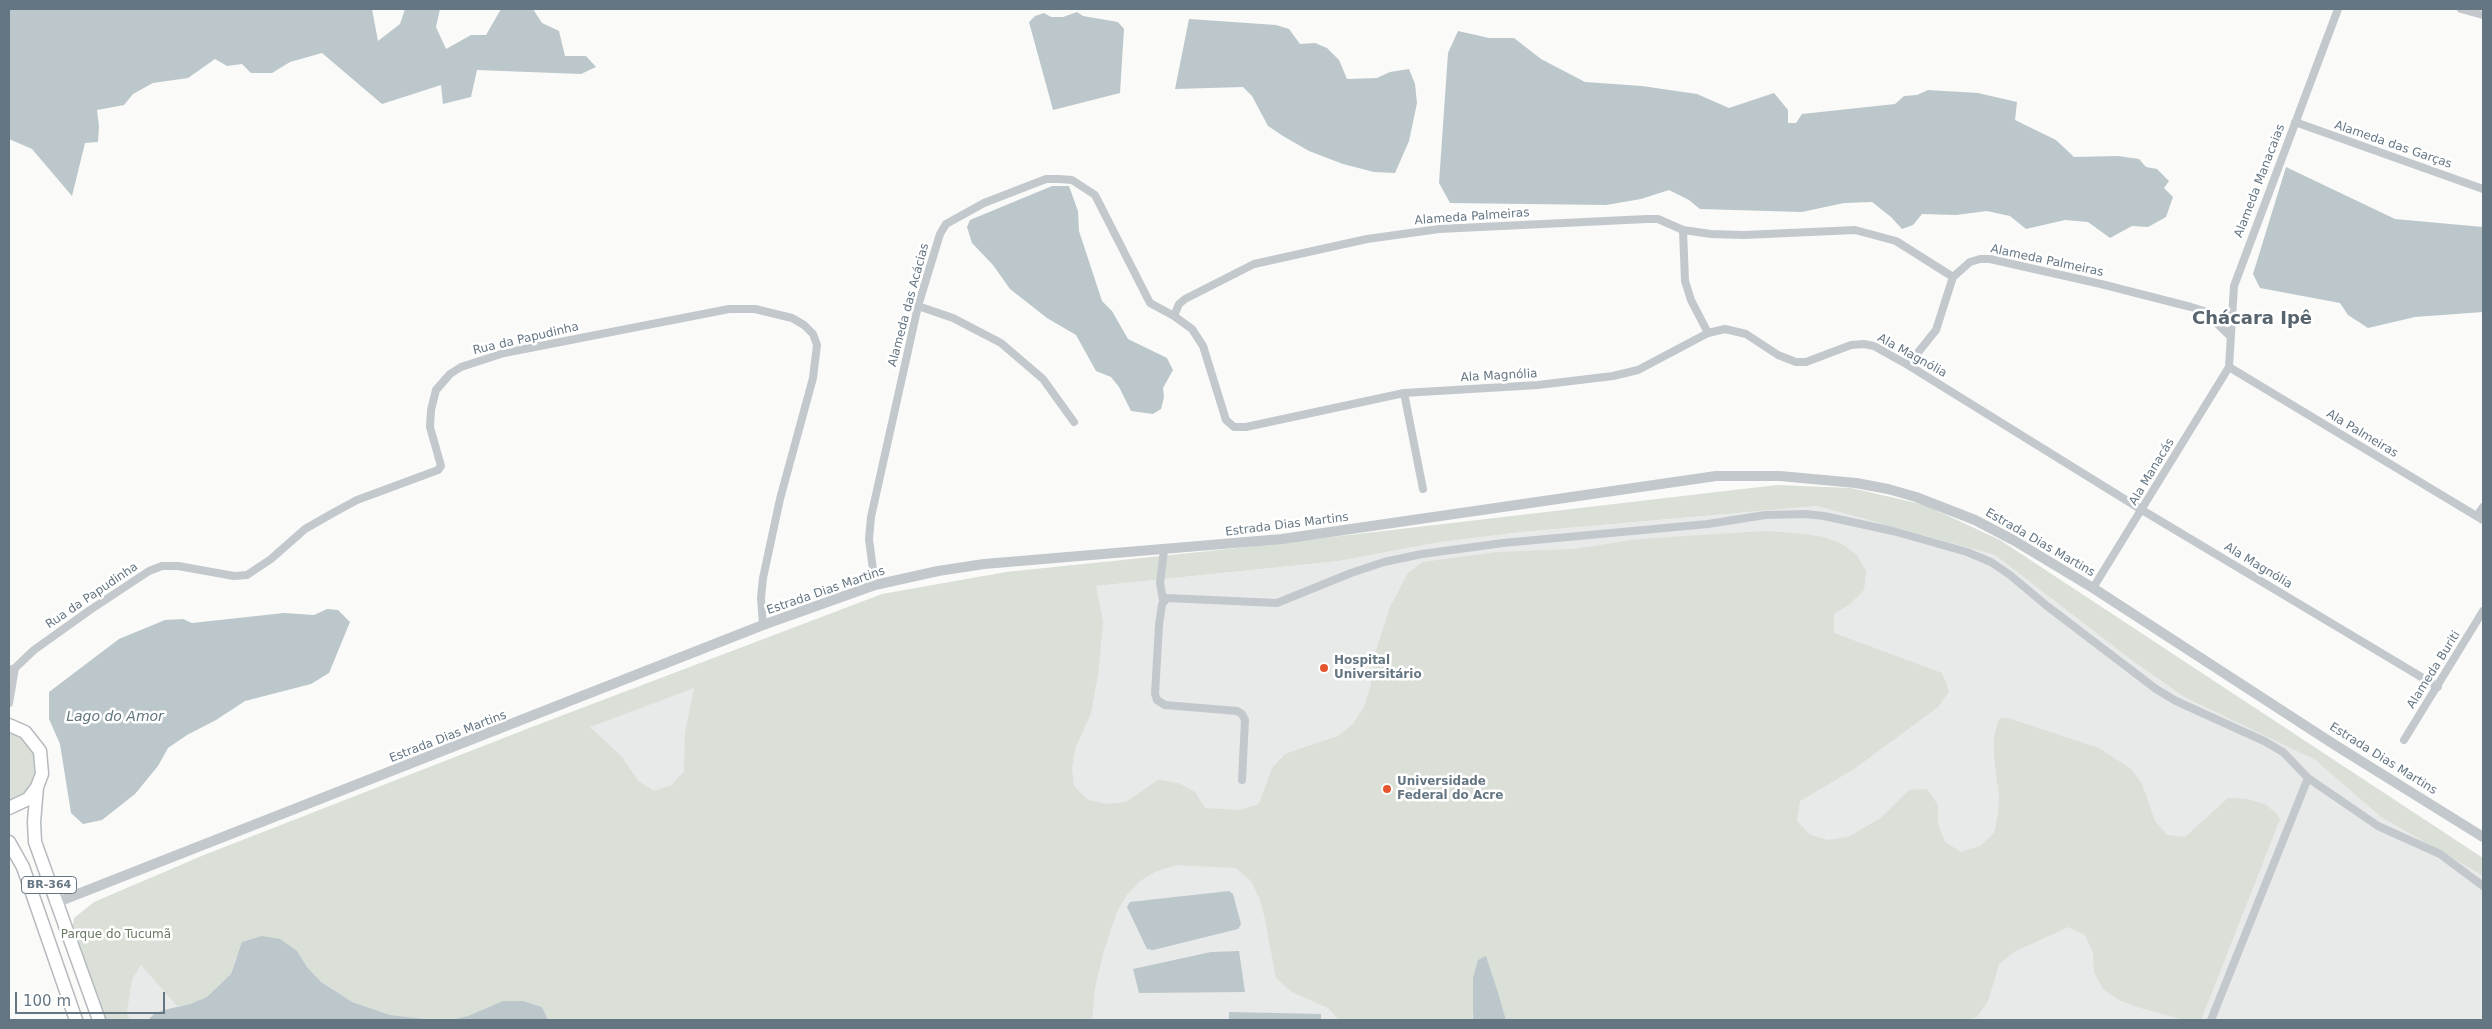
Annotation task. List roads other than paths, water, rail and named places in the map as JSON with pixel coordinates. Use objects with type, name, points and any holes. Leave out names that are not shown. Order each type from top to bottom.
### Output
[{"type":"main road","name":"BR-364","points":[[10,724],[25,732],[40,751],[42,774],[37,787],[34,822],[35,842],[55,903],[99,1020]]},
{"type":"main road","points":[[9,808],[28,798],[37,787]]},
{"type":"main road","name":"BR-364","points":[[9,842],[23,867],[76,1020]]},
{"type":"street","name":"Alameda Manacaias","points":[[2228,367],[2234,286],[2338,9]]},
{"type":"street","points":[[2461,9],[2483,15]]},
{"type":"street","name":"Alameda das Garças","points":[[2295,122],[2483,189]]},
{"type":"street","name":"Alameda das Acácias","points":[[875,586],[869,539],[871,517],[918,306],[940,234],[946,224],[984,203],[1046,180],[1059,179],[1072,180],[1095,195],[1146,298],[1157,309],[1174,316],[1192,329],[1203,346],[1226,420],[1234,427],[1257,425]]},
{"type":"street","name":"Alameda Palmeiras","points":[[1174,316],[1179,304],[1185,299],[1254,264],[1367,239],[1439,229],[1658,219],[1683,230],[1711,234],[1744,235],[1855,230],[1896,241],[1953,277],[1970,262],[1990,260],[2191,306],[2204,312],[2230,336]]},
{"type":"street","points":[[1683,230],[1685,281],[1691,300],[1708,332]]},
{"type":"street","points":[[1908,365],[1936,330],[1953,277]]},
{"type":"street","points":[[918,306],[953,318],[1001,343],[1043,379],[1074,422]]},
{"type":"street","name":"Rua da Papudinha","points":[[9,703],[12,669],[34,650],[136,578],[162,566],[178,566],[234,576],[247,575],[256,570],[304,529],[333,513],[357,500],[438,470],[442,466],[430,427],[431,410],[436,390],[443,381],[461,367],[504,353],[729,309],[755,308],[775,312],[804,325],[813,334],[817,345],[817,357],[780,499],[763,578],[761,598],[764,625]]},
{"type":"street","name":"Ala Magnólia","points":[[1257,425],[1404,393],[1600,379],[1638,370],[1708,332],[1725,328],[1746,334],[1778,355],[1796,362],[1806,362],[1851,345],[1864,344],[1874,346],[1908,365],[2142,510],[2438,687]]},
{"type":"street","name":"Ala Manacás","points":[[2093,588],[2228,367]]},
{"type":"street","name":"Ala Palmeiras","points":[[2228,367],[2480,518]]},
{"type":"street","points":[[1404,393],[1423,489]]},
{"type":"street","name":"Estrada Dias Martins","points":[[55,903],[764,625],[875,586],[938,571],[984,564],[1282,540],[1716,476],[1780,476],[1830,480],[1888,489],[1942,506],[2015,541],[2093,588],[2335,745],[2483,837]]},
{"type":"street","points":[[2480,518],[2483,507]]},
{"type":"street","points":[[1163,600],[1172,598],[1277,603],[1351,573],[1384,562],[1422,554],[1503,543],[1708,524],[1765,515],[1824,516],[1967,552],[1991,562],[2156,689],[2176,701],[2264,741],[2283,752],[2308,778],[2378,826],[2440,854],[2483,886]]},
{"type":"street","points":[[1164,550],[1160,583],[1163,600],[1159,625],[1155,694],[1157,700],[1165,705],[1237,711],[1242,714],[1245,720],[1242,780]]},
{"type":"street","name":"Alameda Buriti","points":[[2404,740],[2483,611]]},
{"type":"street","points":[[2211,1020],[2308,778]]},
{"type":"water","points":[[9,9],[372,9],[378,41],[400,24],[405,9],[440,9],[436,27],[446,49],[471,35],[486,35],[501,9],[533,9],[542,23],[559,31],[565,56],[586,56],[596,67],[581,74],[477,70],[471,97],[443,104],[441,85],[382,104],[322,53],[290,62],[272,73],[251,73],[242,64],[227,66],[215,59],[188,78],[153,83],[133,94],[124,105],[97,110],[98,142],[85,143],[72,196],[32,149],[9,139]]},
{"type":"water","points":[[1077,12],[1083,16],[1118,22],[1124,29],[1120,93],[1053,110],[1029,22],[1035,16],[1044,13],[1051,17],[1063,17]]},
{"type":"water","points":[[1189,19],[1276,25],[1289,29],[1300,44],[1315,43],[1327,48],[1339,60],[1347,79],[1377,78],[1390,72],[1409,69],[1415,84],[1417,103],[1409,141],[1395,173],[1374,172],[1343,164],[1309,151],[1268,126],[1252,96],[1243,87],[1175,89]]},
{"type":"water","points":[[1458,31],[1489,38],[1514,38],[1541,59],[1585,82],[1642,86],[1697,94],[1729,108],[1774,93],[1788,110],[1788,123],[1796,123],[1802,114],[1895,104],[1904,96],[1917,95],[1928,90],[1978,93],[2017,102],[2015,120],[2056,140],[2074,157],[2118,156],[2139,159],[2146,167],[2157,169],[2169,181],[2164,188],[2173,197],[2166,217],[2148,227],[2132,226],[2110,238],[2088,222],[2065,220],[2026,229],[2010,216],[1987,211],[1956,215],[1922,214],[1913,225],[1902,229],[1891,217],[1872,202],[1844,203],[1802,212],[1700,209],[1689,200],[1669,190],[1641,199],[1606,205],[1450,203],[1439,183],[1448,53]]},
{"type":"water","points":[[2286,167],[2395,219],[2483,227],[2483,312],[2415,317],[2368,328],[2348,315],[2340,303],[2260,288],[2253,274]]},
{"type":"water","points":[[1052,186],[1069,186],[1078,211],[1079,231],[1102,301],[1112,311],[1128,339],[1167,358],[1173,370],[1163,388],[1164,397],[1161,409],[1153,414],[1131,411],[1119,387],[1111,377],[1096,371],[1076,335],[1047,318],[1010,289],[993,265],[972,243],[967,227],[970,220]]},
{"type":"water","name":"Lago do Amor","points":[[327,609],[338,610],[350,622],[329,673],[311,684],[245,701],[216,720],[187,735],[168,748],[158,766],[135,794],[102,820],[83,824],[71,813],[60,744],[49,719],[49,692],[119,639],[165,620],[183,619],[192,623],[284,613],[314,615]]},
{"type":"water","points":[[1229,891],[1233,894],[1241,924],[1238,929],[1153,950],[1147,949],[1127,907],[1130,902]]},
{"type":"water","points":[[262,936],[280,939],[297,951],[307,967],[321,982],[352,1002],[390,1015],[433,1020],[148,1020],[154,1014],[164,1010],[190,1004],[207,997],[231,974],[242,942]]},
{"type":"water","points":[[1239,951],[1245,992],[1139,993],[1133,969],[1211,952]]},
{"type":"water","points":[[1486,956],[1506,1020],[1473,1020],[1473,978],[1478,960]]},
{"type":"water","points":[[503,1001],[523,1001],[542,1007],[548,1020],[451,1020],[468,1016]]},
{"type":"water","points":[[1229,1012],[1321,1014],[1321,1020],[1229,1020]]},
{"type":"place","name":"Hospital Universitário","points":[[1324,668]]},
{"type":"place","name":"Universidade Federal do Acre","points":[[1387,789]]},
{"type":"district","name":"Chácara Ipê","points":[[2252,319]]},
{"type":"park label","name":"Parque do Tucumã","points":[[116,935]]}]
